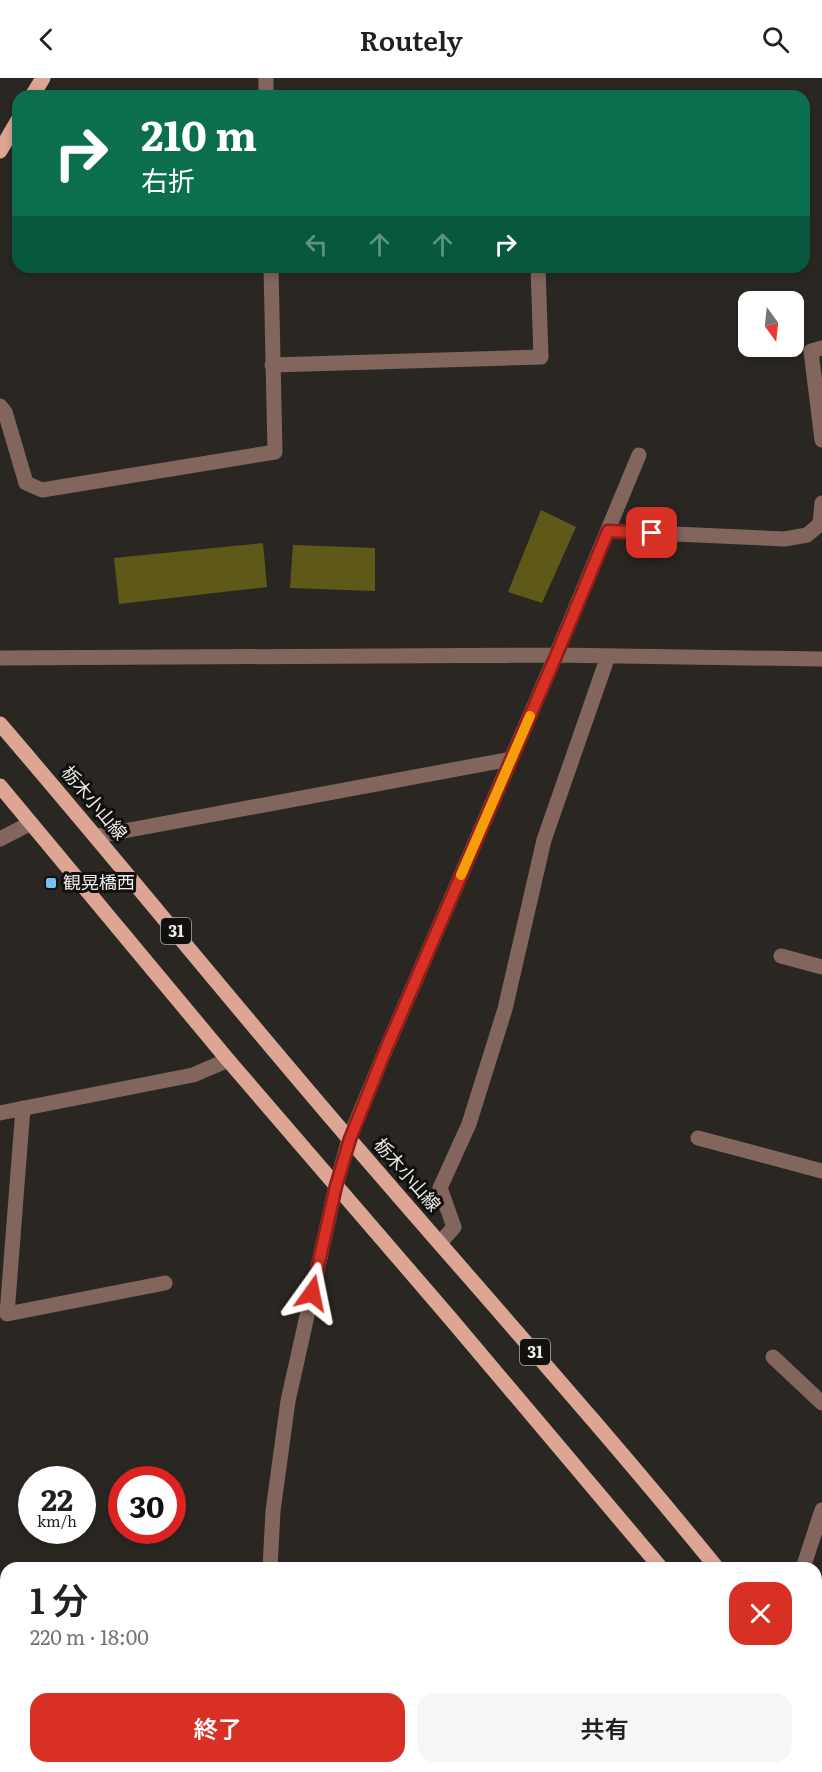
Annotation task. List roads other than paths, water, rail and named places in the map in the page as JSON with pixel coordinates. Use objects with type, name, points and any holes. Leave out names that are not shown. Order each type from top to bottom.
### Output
[{"type":"main road","points":[[0,151],[12,130]]},
{"type":"main road","name":"栃木小山線","points":[[0,723],[350,1139],[712,1562]]},
{"type":"main road","name":"31","points":[[0,786],[228,1060],[656,1562]]},
{"type":"street","points":[[0,406],[5,412],[26,483],[42,490],[275,452],[271,273]]},
{"type":"street","points":[[272,365],[541,357],[538,273]]},
{"type":"street","points":[[822,348],[811,351],[822,440]]},
{"type":"street","points":[[270,1562],[273,1511],[288,1401],[336,1186],[350,1139],[386,1049],[556,656],[639,455]]},
{"type":"street","points":[[608,531],[785,538],[807,535],[820,524],[822,503]]},
{"type":"street","points":[[440,1243],[454,1227],[440,1188],[468,1124],[499,1030],[544,840],[608,656]]},
{"type":"street","points":[[0,658],[608,656],[822,659]]},
{"type":"street","points":[[97,836],[511,759]]},
{"type":"street","points":[[0,839],[31,823]]},
{"type":"street","points":[[781,956],[822,967]]},
{"type":"street","points":[[0,1113],[193,1075],[228,1060]]},
{"type":"street","points":[[23,1108],[8,1314],[165,1283]]},
{"type":"street","points":[[698,1138],[822,1171]]},
{"type":"street","points":[[773,1357],[822,1403]]},
{"type":"street","points":[[805,1562],[822,1510]]},
{"type":"place","name":"観晃橋西","points":[[51,883]]}]
